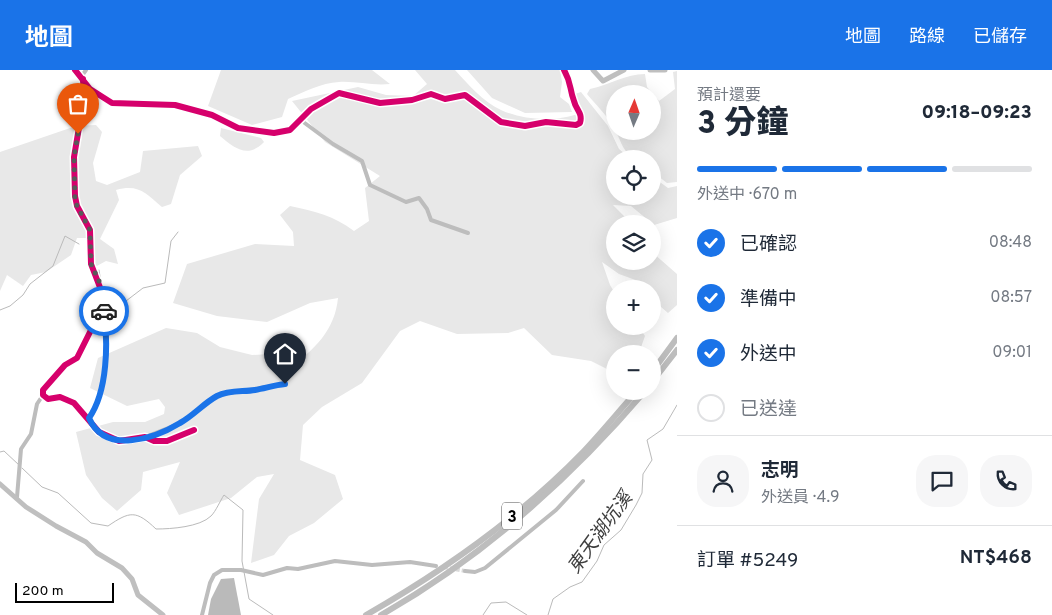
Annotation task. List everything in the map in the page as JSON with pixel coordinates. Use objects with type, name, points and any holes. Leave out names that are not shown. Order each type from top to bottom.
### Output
[{"type":"highway","points":[[661,360],[677,338]]},
{"type":"highway","points":[[661,370],[677,350]]},
{"type":"highway","name":"3","points":[[366,615],[401,595],[487,537],[538,494],[584,451],[629,400]]},
{"type":"highway","name":"3","points":[[381,615],[446,574],[535,505],[587,457],[637,400]]},
{"type":"street","points":[[75,70],[90,89],[112,103],[176,105],[212,115],[238,128],[284,133],[302,120],[311,109],[339,93],[380,103],[412,100],[431,94],[445,98],[468,96],[489,115],[501,122],[512,125],[525,126],[546,122],[576,125],[580,123],[581,113],[574,101],[572,83],[564,70]]},
{"type":"street","points":[[86,70],[82,78],[84,98],[74,157],[75,196],[77,206],[90,230],[91,264],[101,290],[106,330],[105,363],[94,411],[89,418]]},
{"type":"street","points":[[593,70],[603,81],[609,80],[624,70]]},
{"type":"street","points":[[650,70],[665,70]]},
{"type":"street","points":[[302,120],[333,144],[362,161],[370,185],[406,202],[419,198],[428,209],[431,220],[468,232]]},
{"type":"street","points":[[17,497],[21,449],[31,434],[37,404],[43,395],[43,390],[61,369],[77,358],[98,316],[101,290]]},
{"type":"street","points":[[43,395],[48,399],[60,397],[67,399],[80,407],[99,432],[119,441],[145,437],[181,423],[218,395],[285,384]]},
{"type":"street","points":[[145,437],[154,441],[167,441],[194,430]]},
{"type":"street","points":[[465,571],[474,572],[485,568],[556,510],[583,482]]},
{"type":"street","points":[[0,484],[17,497],[26,507],[86,542],[98,553],[111,560],[132,579],[138,595],[163,615]]},
{"type":"street","points":[[202,615],[210,583],[214,575],[222,570],[241,570],[263,575],[287,568],[298,569],[335,562],[372,565],[410,562],[436,566]]},
{"type":"shaded area","points":[[221,70],[372,70],[390,84],[339,82],[319,86],[288,99],[282,117],[252,125],[208,106]]},
{"type":"shaded area","points":[[415,70],[455,70],[476,92],[494,107],[510,114],[541,119],[561,118],[580,113],[569,96],[581,92],[606,123],[606,140],[615,140],[620,150],[606,150],[606,205],[613,205],[623,215],[606,215],[606,265],[602,262],[608,280],[606,280],[606,335],[644,335],[642,345],[606,345],[606,368],[591,361],[552,355],[524,328],[508,333],[457,334],[420,321],[400,331],[362,383],[322,407],[303,425],[300,460],[335,475],[343,499],[314,523],[289,536],[274,555],[251,563],[259,499],[274,474],[257,477],[231,498],[179,515],[167,493],[180,462],[143,472],[141,490],[117,511],[102,498],[86,475],[76,432],[113,422],[145,422],[164,414],[165,407],[159,399],[127,406],[90,388],[98,358],[166,328],[197,333],[220,347],[252,355],[284,353],[288,368],[306,354],[322,339],[328,330],[333,320],[338,298],[310,303],[267,322],[217,316],[173,303],[187,264],[255,244],[294,246],[293,232],[280,215],[290,206],[324,215],[339,221],[354,231],[369,221],[365,188],[380,176],[325,142],[292,101],[358,87],[386,95],[413,96],[427,84]]},
{"type":"shaded area","points":[[467,70],[560,70],[562,82],[560,97],[569,104],[572,112],[525,113],[492,98]]},
{"type":"shaded area","points":[[677,71],[677,182],[667,183],[661,178],[661,150],[625,150],[620,140],[661,140],[661,100],[675,89],[673,72]]},
{"type":"shaded area","points":[[638,74],[645,74],[647,85],[606,85],[606,116],[587,94],[590,89]]},
{"type":"shaded area","points":[[96,125],[102,132],[93,163],[96,181],[107,185],[140,172],[143,151],[198,146],[202,156],[180,175],[171,204],[162,207],[146,194],[136,189],[124,188],[116,190],[119,200],[100,239],[114,249],[118,264],[106,261],[95,267],[86,238],[77,238],[71,255],[46,272],[31,275],[23,286],[7,275],[0,291],[0,152],[76,126]]},
{"type":"shaded area","points":[[221,128],[261,138],[264,142],[252,150],[241,150],[220,136]]},
{"type":"shaded area","points":[[661,183],[668,188],[677,186],[677,218],[661,223],[661,215],[642,215],[631,206],[613,205],[661,205]]},
{"type":"shaded area","points":[[661,260],[677,274],[677,305],[668,313],[661,307],[661,280],[636,280],[613,270],[661,270]]},
{"type":"shaded area","points":[[234,578],[241,615],[208,615],[211,599],[221,579]]},
{"type":"waterway","points":[[105,313],[109,314],[143,288],[165,283],[171,241],[178,232]]},
{"type":"waterway","points":[[0,310],[10,306],[23,295],[30,284],[53,266],[65,236],[79,244]]},
{"type":"waterway","points":[[99,270],[104,301]]},
{"type":"waterway","name":"東天湖坑溪","points":[[548,615],[553,599],[570,587],[582,582],[597,561],[604,545],[621,530],[642,493],[643,474],[652,460],[647,440],[663,429],[677,405]]},
{"type":"waterway","name":"東天湖坑溪","points":[[0,452],[4,451],[19,465]]},
{"type":"waterway","name":"東天湖坑溪","points":[[22,468],[42,487],[58,493],[91,523],[108,526],[128,515],[143,518],[156,529],[193,525],[211,516],[224,495],[243,510],[242,561],[249,599],[273,615]]},
{"type":"waterway","name":"東天湖坑溪","points":[[483,615],[491,603],[506,602],[527,615]]},
{"type":"tunnel","points":[[444,567],[465,571]]},
{"type":"cycle path","points":[[75,70],[90,89],[112,103],[175,105],[212,115],[238,128],[274,133],[290,130],[311,109],[339,93],[380,103],[412,100],[431,94],[445,99],[465,95],[501,122],[525,126],[546,122],[576,125],[580,123],[581,117],[572,97],[564,70]]},
{"type":"cycle path","points":[[83,79],[84,98],[74,157],[75,196],[77,206],[90,230],[91,264],[101,290],[98,316],[77,358],[65,365],[43,390],[43,395],[48,399],[60,397],[74,403],[99,432],[119,441],[145,437],[154,441],[167,441],[194,430]]},
{"type":"way so far","points":[[78,134],[74,157],[75,202],[90,230],[91,264],[99,281],[104,311]]},
{"type":"route","points":[[104,311],[107,346],[105,363],[94,411],[89,418],[92,425],[99,432],[110,438],[119,441],[130,441],[160,433],[181,423],[218,395],[239,390],[255,390],[285,384]]}]
